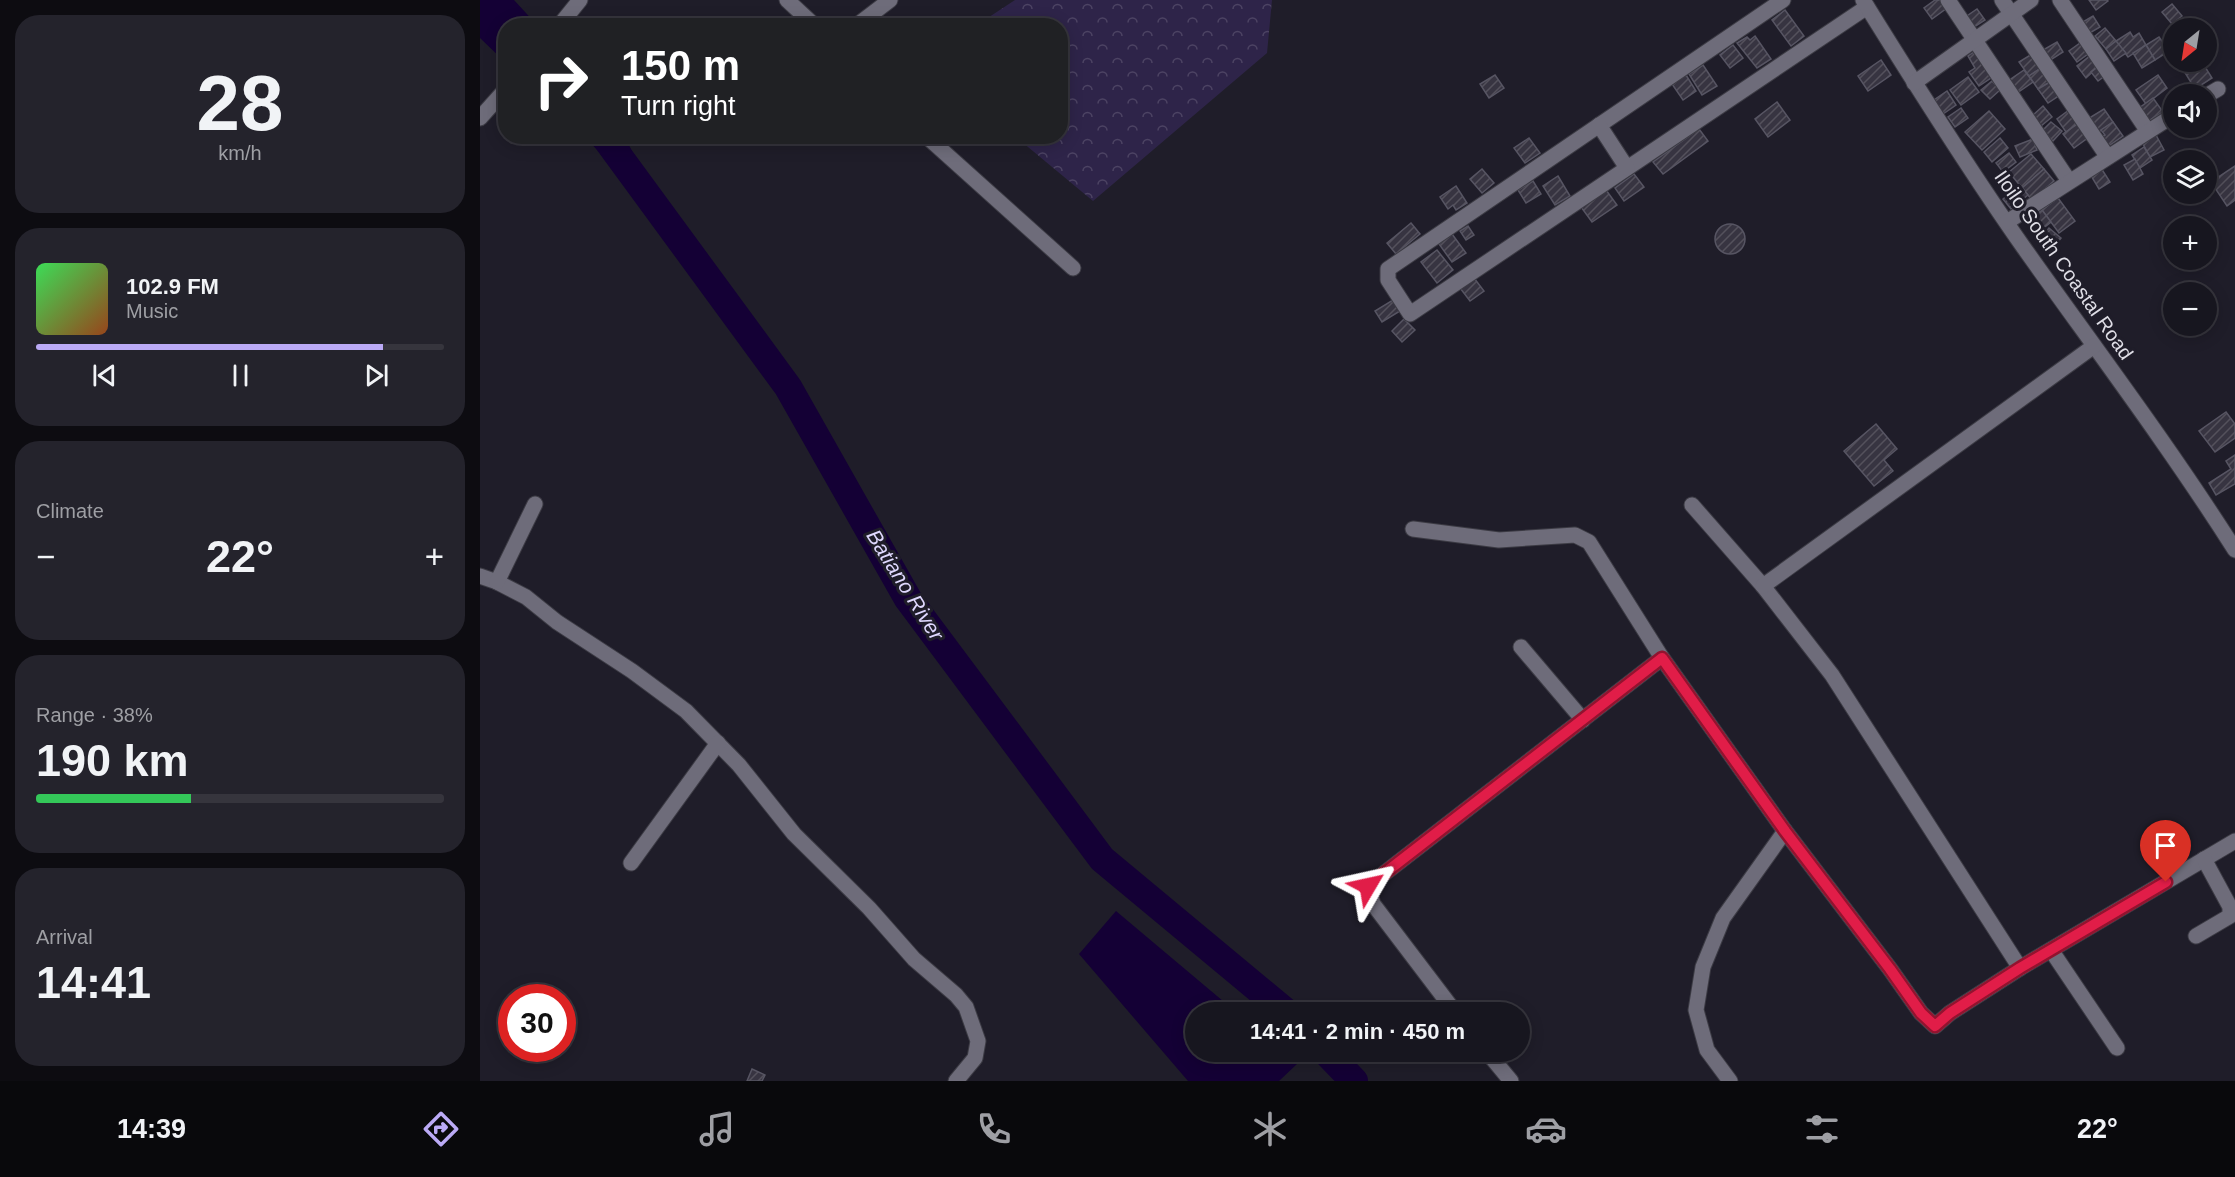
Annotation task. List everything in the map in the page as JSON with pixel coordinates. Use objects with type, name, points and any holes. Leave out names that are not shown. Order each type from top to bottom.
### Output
[{"type":"street","points":[[565,18],[580,0]]},
{"type":"street","points":[[787,0],[806,18]]},
{"type":"street","points":[[866,18],[890,0]]},
{"type":"street","points":[[1783,0],[1388,269],[1388,280],[1410,314],[1627,168],[1865,3]]},
{"type":"street","points":[[1948,0],[2068,181]]},
{"type":"street","points":[[2002,0],[2107,156]]},
{"type":"street","points":[[1914,83],[2031,0]]},
{"type":"street","points":[[2060,0],[2147,130]]},
{"type":"street","name":"Iloilo South Coastal Road","points":[[1865,3],[1914,83],[2007,222],[2232,540]]},
{"type":"street","points":[[480,118],[498,98]]},
{"type":"street","points":[[2007,222],[2163,121]]},
{"type":"street","points":[[1599,125],[1627,168]]},
{"type":"street","points":[[935,144],[1073,268]]},
{"type":"street","points":[[1763,586],[2094,346]]},
{"type":"street","points":[[497,582],[535,504]]},
{"type":"street","points":[[1692,505],[1763,586],[1833,675],[2020,968]]},
{"type":"street","points":[[1413,529],[1499,540],[1575,535],[1590,542],[1662,658],[1785,831],[1921,1013],[1935,1026],[1950,1013],[2020,968],[2235,841]]},
{"type":"street","points":[[480,576],[526,597],[557,622],[632,671],[686,711],[718,743],[781,814],[794,834],[869,908],[914,959],[956,995],[966,1007],[978,1041],[975,1058],[956,1081]]},
{"type":"street","points":[[1521,647],[1583,720]]},
{"type":"street","points":[[1447,1002],[1373,904],[1368,886],[1662,658]]},
{"type":"street","points":[[631,863],[718,743]]},
{"type":"street","points":[[1730,1081],[1707,1050],[1696,1010],[1703,967],[1723,918],[1785,831]]},
{"type":"street","points":[[2196,936],[2230,915],[2229,907],[2204,859]]},
{"type":"street","points":[[2051,950],[2116,1048]]},
{"type":"street","points":[[1495,1062],[1511,1081]]},
{"type":"green space","points":[[1015,0],[1272,0],[1267,53],[1093,201],[1024,144],[1068,144],[1068,18],[988,18]]},
{"type":"shaded area","points":[[480,0],[514,0],[531,18],[498,18],[498,55],[480,38]]},
{"type":"shaded area","points":[[591,144],[628,144],[660,209]]},
{"type":"shaded area","points":[[1116,911],[1224,1002],[1185,1002],[1185,1062],[1294,1062],[1297,1064],[1279,1081],[1188,1081],[1079,954]]},
{"type":"building","points":[[1935,0],[1942,0],[1947,8],[1932,19],[1924,8]]},
{"type":"building","points":[[2089,0],[2107,0],[2108,1],[2096,10]]},
{"type":"building","points":[[2172,4],[2182,16],[2167,18],[2162,12]]},
{"type":"building","points":[[1977,9],[1985,20],[1971,29],[1964,18]]},
{"type":"building","points":[[1785,10],[1804,36],[1791,46],[1772,20]]},
{"type":"building","points":[[2093,16],[2100,27],[2088,34],[2081,23]]},
{"type":"building","points":[[2105,28],[2116,41],[2106,49],[2095,36]]},
{"type":"building","points":[[2130,32],[2133,37],[2139,33],[2146,45],[2128,57],[2116,41]]},
{"type":"building","points":[[1755,36],[1771,59],[1757,68],[1737,43],[1747,37],[1750,40]]},
{"type":"building","points":[[2159,37],[2163,43],[2163,55],[2155,60],[2146,45]]},
{"type":"building","points":[[2116,41],[2126,53],[2114,61],[2106,49]]},
{"type":"building","points":[[2057,42],[2063,52],[2049,61],[2043,50]]},
{"type":"building","points":[[2080,43],[2088,54],[2077,62],[2069,51]]},
{"type":"building","points":[[1733,45],[1743,58],[1730,68],[1720,55]]},
{"type":"building","points":[[2146,45],[2155,60],[2142,68],[2133,53]]},
{"type":"building","points":[[1977,50],[1994,76],[1979,86],[1969,72],[1975,68],[1968,56]]},
{"type":"building","points":[[2032,54],[2041,68],[2029,76],[2019,62]]},
{"type":"building","points":[[2091,55],[2099,66],[2086,78],[2077,66]]},
{"type":"building","points":[[1881,60],[1891,75],[1868,91],[1858,76]]},
{"type":"building","points":[[1703,65],[1717,86],[1702,95],[1689,74]]},
{"type":"building","points":[[2099,66],[2106,75],[2098,81],[2091,72]]},
{"type":"building","points":[[2041,68],[2050,82],[2038,89],[2029,76]]},
{"type":"building","points":[[2024,70],[2033,82],[2017,93],[2008,81]]},
{"type":"building","points":[[2185,72],[2208,72],[2212,78],[2203,84],[2192,84]]},
{"type":"building","points":[[1495,75],[1504,88],[1489,98],[1480,84]]},
{"type":"building","points":[[1686,75],[1696,91],[1683,100],[1672,84]]},
{"type":"building","points":[[2158,75],[2164,84],[2163,91],[2146,104],[2136,90]]},
{"type":"building","points":[[1968,77],[1979,92],[1961,105],[1950,90]]},
{"type":"building","points":[[1992,81],[2000,90],[1990,99],[1981,90]]},
{"type":"building","points":[[2050,82],[2060,95],[2048,103],[2038,89]]},
{"type":"building","points":[[1947,91],[1956,105],[1943,114],[1934,100]]},
{"type":"building","points":[[2153,98],[2163,112],[2147,122],[2139,108]]},
{"type":"building","points":[[1777,102],[1790,120],[1768,137],[1755,119]]},
{"type":"building","points":[[2043,106],[2052,117],[2041,126],[2032,116]]},
{"type":"building","points":[[1961,108],[1968,118],[1955,127],[1948,117]]},
{"type":"building","points":[[2104,109],[2113,122],[2096,134],[2086,120]]},
{"type":"building","points":[[2069,110],[2079,123],[2066,132],[2057,119]]},
{"type":"building","points":[[1989,111],[2005,129],[1982,150],[1965,132]]},
{"type":"building","points":[[2051,122],[2062,131],[2053,141],[2042,131]]},
{"type":"building","points":[[2113,122],[2123,136],[2107,147],[2100,138],[2105,135],[2101,130]]},
{"type":"building","points":[[2079,123],[2089,137],[2074,148],[2063,134]]},
{"type":"building","points":[[1699,129],[1708,141],[1663,174],[1653,162]]},
{"type":"building","points":[[2156,135],[2164,150],[2150,157],[2142,142]]},
{"type":"building","points":[[1529,138],[1540,153],[1525,163],[1514,148]]},
{"type":"building","points":[[2000,138],[2008,148],[1992,162],[1984,152]]},
{"type":"building","points":[[2033,139],[2037,150],[2020,157],[2015,146]]},
{"type":"building","points":[[2144,147],[2152,160],[2140,168],[2132,155]]},
{"type":"building","points":[[2009,153],[2016,162],[2003,172],[1996,163]]},
{"type":"building","points":[[2031,154],[2044,169],[2022,188],[2009,172]]},
{"type":"building","points":[[2135,159],[2143,174],[2133,180],[2124,165]]},
{"type":"building","points":[[2235,166],[2235,200],[2227,206],[2217,191],[2217,178]]},
{"type":"building","points":[[2101,168],[2110,182],[2099,189],[2090,174]]},
{"type":"building","points":[[1482,169],[1494,183],[1482,193],[1470,179]]},
{"type":"building","points":[[2044,169],[2054,181],[2032,200],[2022,188]]},
{"type":"building","points":[[1634,174],[1644,187],[1624,201],[1615,188]]},
{"type":"building","points":[[1558,176],[1570,196],[1555,205],[1543,186]]},
{"type":"building","points":[[1533,181],[1541,194],[1526,203],[1518,190]]},
{"type":"building","points":[[2020,185],[2028,195],[2011,209],[2003,199]]},
{"type":"building","points":[[1456,186],[1467,203],[1456,210],[1453,205],[1448,209],[1440,197]]},
{"type":"building","points":[[1606,190],[1617,205],[1592,222],[1581,207]]},
{"type":"building","points":[[2058,198],[2075,221],[2059,233],[2042,210]]},
{"type":"building","points":[[2042,210],[2051,222],[2037,233],[2028,221]]},
{"type":"building","points":[[1411,223],[1420,234],[1396,254],[1387,243]]},
{"type":"building","points":[[1730,224],[1741,228],[1745,239],[1741,250],[1730,254],[1719,250],[1715,239],[1719,228]]},
{"type":"building","points":[[1468,226],[1474,235],[1466,240],[1460,231]]},
{"type":"building","points":[[2049,228],[2061,238],[2053,248],[2041,238]]},
{"type":"building","points":[[1452,234],[1466,253],[1452,262],[1439,244]]},
{"type":"building","points":[[1437,250],[1453,270],[1437,283],[1421,262]]},
{"type":"building","points":[[1474,278],[1484,291],[1470,301],[1460,288]]},
{"type":"building","points":[[1393,300],[1400,311],[1382,322],[1375,311]]},
{"type":"building","points":[[1404,319],[1415,330],[1402,342],[1392,331]]},
{"type":"building","points":[[2226,412],[2235,424],[2235,438],[2215,452],[2199,431]]},
{"type":"building","points":[[1876,424],[1897,449],[1884,460],[1893,471],[1874,486],[1844,451]]},
{"type":"building","points":[[2235,455],[2235,484],[2216,495],[2209,483],[2231,469],[2226,461]]},
{"type":"building","points":[[752,1069],[765,1075],[762,1081],[747,1081]]},
{"type":"waterway","name":"Batiano River","points":[[610,144],[788,387],[908,599],[1102,859],[1274,1002]]},
{"type":"waterway","name":"Batiano River","points":[[1336,1062],[1354,1081]]},
{"type":"route","points":[[1368,886],[1662,658],[1785,831],[1921,1013],[1935,1026],[1950,1013],[2020,968],[2166,882]]}]
